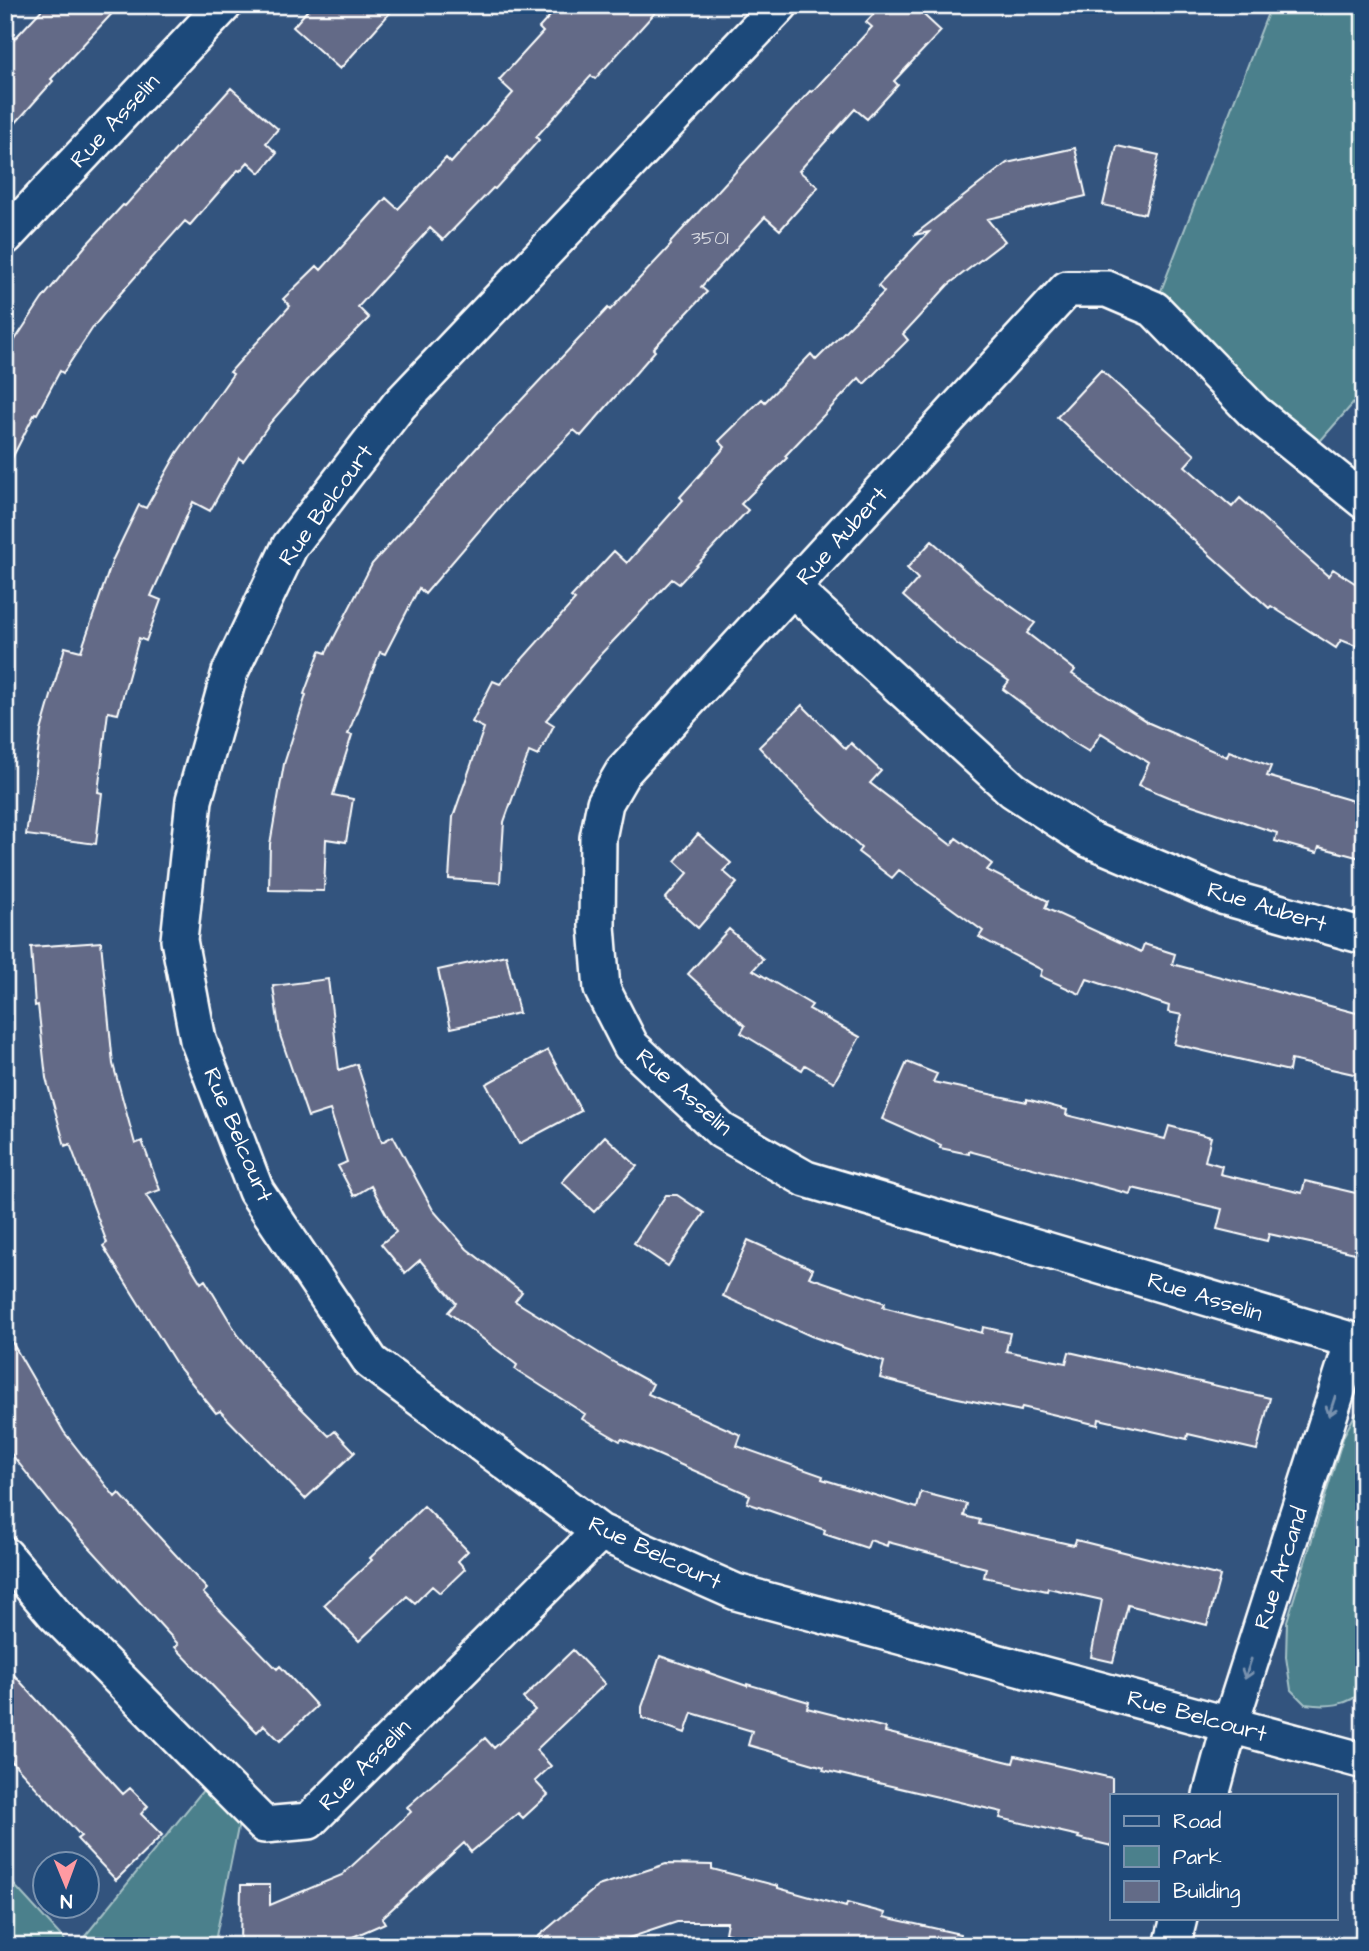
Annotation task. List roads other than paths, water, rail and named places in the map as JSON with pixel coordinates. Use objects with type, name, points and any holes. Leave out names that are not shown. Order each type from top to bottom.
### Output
[{"type":"street","name":"Rue Asselin","points":[[5,237],[224,5]]},
{"type":"street","name":"Rue Belcourt","points":[[780,5],[399,405],[290,546],[230,672],[194,800],[179,940],[198,1040],[256,1191],[371,1362],[600,1532],[736,1592],[1364,1762]]},
{"type":"street","name":"Rue Aubert","points":[[1364,501],[1254,412],[1154,309],[1107,289],[1067,289],[793,589],[1013,790],[1088,839],[1224,897],[1364,936]]},
{"type":"street","name":"Rue Asselin","points":[[793,589],[623,772],[605,803],[598,838],[597,926],[601,989],[631,1046],[722,1131],[806,1179],[1359,1343]]},
{"type":"street","name":"Rue Arcand","points":[[1212,1794],[1230,1725],[1359,1343]]},
{"type":"street","name":"Rue Asselin","points":[[5,1555],[55,1614],[264,1825],[309,1821],[600,1532]]},
{"type":"street","points":[[1172,1946],[1178,1920]]}]
